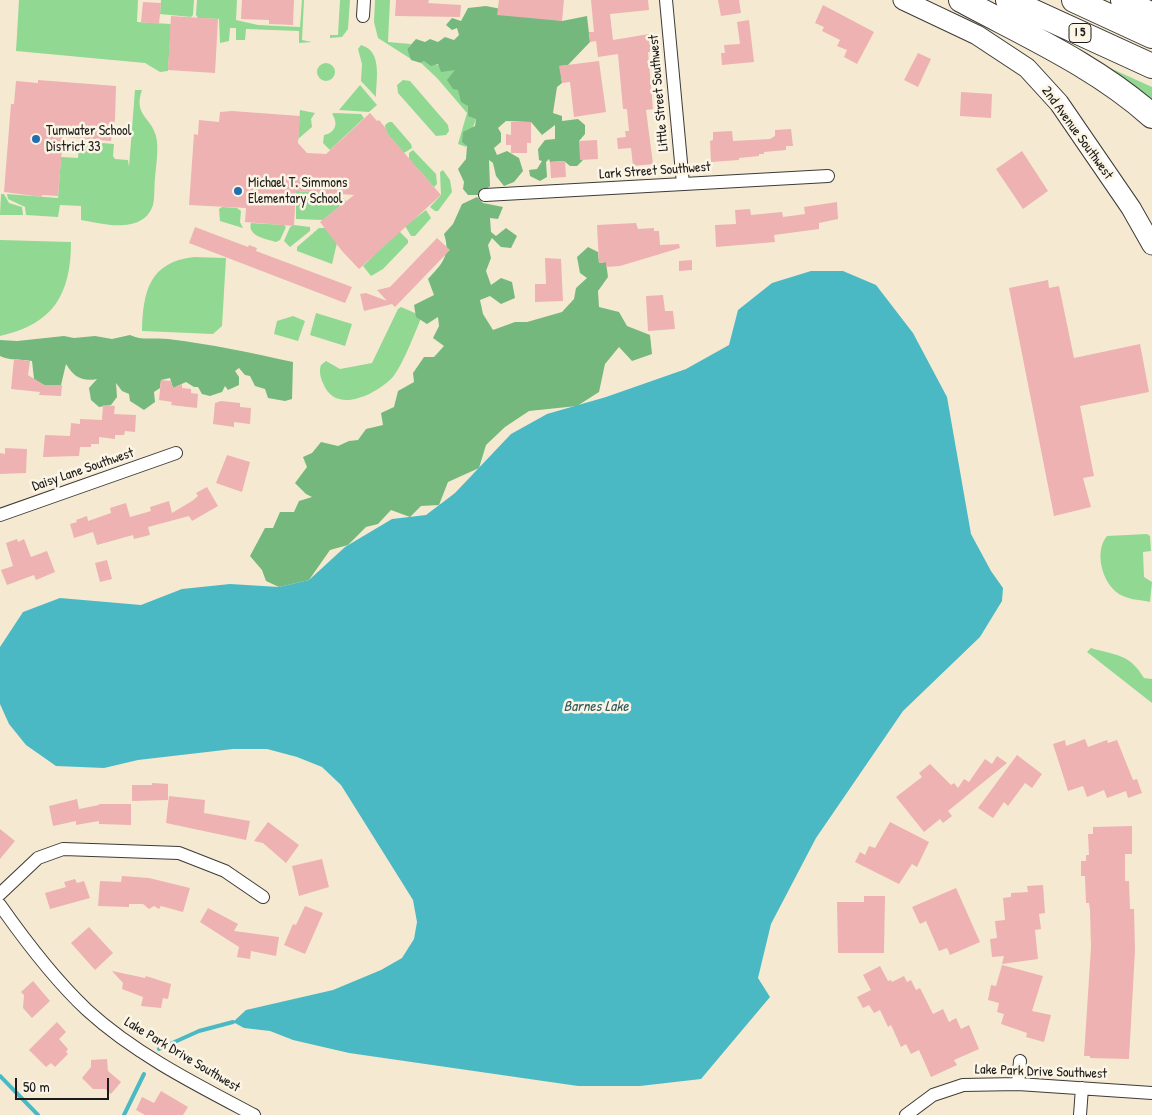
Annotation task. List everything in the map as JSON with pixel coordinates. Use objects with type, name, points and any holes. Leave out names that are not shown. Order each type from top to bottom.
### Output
[{"type":"highway","points":[[961,0],[1102,77],[1130,96],[1152,116]]},
{"type":"highway","name":"I 5","points":[[1008,0],[1152,66]]},
{"type":"highway","name":"I 5","points":[[1074,0],[1152,36]]},
{"type":"highway","points":[[1123,0],[1152,15]]},
{"type":"highway","points":[[1132,0],[1152,8]]},
{"type":"street","points":[[363,16],[364,0]]},
{"type":"street","name":"Little Street Southwest","points":[[666,0],[683,184]]},
{"type":"street","name":"2nd Avenue Southwest","points":[[902,0],[978,35],[1027,68],[1059,103],[1131,208],[1152,246]]},
{"type":"street","name":"Lark Street Southwest","points":[[484,195],[828,176]]},
{"type":"street","name":"Daisy Lane Southwest","points":[[0,515],[176,453]]},
{"type":"street","points":[[0,894],[38,858],[63,849],[179,853],[225,871],[263,896]]},
{"type":"street","name":"Lake Park Drive Southwest","points":[[0,905],[18,932],[70,993],[100,1021],[167,1067],[254,1115]]},
{"type":"street","points":[[1018,1084],[1020,1061]]},
{"type":"street","name":"Lake Park Drive Southwest","points":[[906,1115],[932,1095],[963,1085],[1018,1084],[1152,1092]]},
{"type":"street","points":[[1080,1115],[1082,1088]]},
{"type":"green space","points":[[19,0],[138,0],[137,22],[171,24],[168,71],[160,72],[145,63],[16,51]]},
{"type":"green space","points":[[161,0],[194,0],[193,15],[191,17],[160,14]]},
{"type":"green space","points":[[197,0],[237,0],[236,20],[258,25],[300,27],[302,0],[304,0],[302,40],[312,42],[299,43],[299,31],[246,29],[245,40],[236,40],[236,28],[230,28],[229,41],[220,43],[219,19],[198,18],[196,15]]},
{"type":"green space","points":[[340,0],[350,0],[348,29],[342,37],[330,38],[330,35],[338,35]]},
{"type":"green space","points":[[375,0],[390,0],[388,42],[411,44],[407,49],[411,59],[378,38],[374,22]]},
{"type":"green space","points":[[486,6],[562,21],[587,16],[590,42],[568,65],[560,66],[562,83],[557,87],[553,113],[562,116],[562,121],[578,119],[585,125],[585,134],[579,141],[583,160],[577,166],[570,166],[564,161],[550,162],[549,159],[546,162],[547,177],[540,181],[530,176],[529,170],[537,169],[542,161],[539,160],[538,149],[545,140],[555,139],[555,125],[542,135],[531,122],[506,121],[498,128],[501,133],[501,142],[494,148],[497,155],[507,151],[519,158],[523,171],[514,182],[504,186],[496,176],[493,163],[489,160],[490,186],[480,195],[468,195],[463,189],[464,182],[458,169],[466,159],[467,146],[462,142],[463,132],[475,126],[476,119],[468,116],[468,106],[461,102],[458,90],[453,89],[447,80],[455,70],[441,72],[438,64],[431,66],[424,61],[421,63],[411,60],[407,49],[416,39],[425,42],[430,39],[438,42],[445,37],[454,40],[459,35],[457,28],[452,30],[446,25],[452,18],[461,21],[468,8]]},
{"type":"green space","points":[[361,45],[373,53],[377,67],[376,97],[361,81],[362,64],[358,49]]},
{"type":"green space","points":[[424,61],[455,70],[458,90],[476,119],[466,147],[458,144],[467,113],[437,78],[421,63]]},
{"type":"green space","points":[[326,63],[332,66],[335,72],[332,78],[326,81],[320,78],[317,72],[320,66]]},
{"type":"green space","points":[[1099,63],[1152,87],[1152,105]]},
{"type":"green space","points":[[403,80],[410,81],[448,125],[449,131],[446,135],[436,136],[398,93],[397,85]]},
{"type":"green space","points":[[360,85],[377,105],[369,112],[339,110]]},
{"type":"green space","points":[[135,90],[142,90],[140,98],[141,111],[154,130],[157,141],[153,205],[141,221],[132,224],[111,225],[81,220],[81,206],[60,205],[58,217],[26,215],[25,207],[8,199],[7,194],[58,198],[61,157],[78,158],[79,141],[114,144],[113,156],[115,159],[128,160],[129,167]]},
{"type":"green space","points":[[300,110],[315,113],[311,119],[312,127],[298,139]]},
{"type":"green space","points":[[332,114],[361,114],[364,118],[330,150],[323,143],[324,135],[335,128]]},
{"type":"green space","points":[[392,122],[411,144],[412,148],[404,153],[386,132],[385,125]]},
{"type":"green space","points":[[413,150],[436,174],[437,184],[434,187],[409,159],[409,153]]},
{"type":"green space","points":[[443,170],[450,180],[452,192],[438,211],[435,211],[430,207],[441,195],[440,172]]},
{"type":"green space","points":[[296,191],[339,194],[346,201],[323,220],[296,219]]},
{"type":"green space","points":[[1,194],[4,194],[9,203],[22,207],[23,215],[0,215]]},
{"type":"green space","points":[[477,197],[483,203],[503,207],[498,219],[490,218],[491,232],[496,236],[506,228],[517,236],[511,248],[501,247],[492,238],[488,245],[491,258],[486,271],[491,285],[501,278],[512,282],[515,298],[501,304],[490,296],[480,300],[483,314],[493,330],[515,322],[527,322],[562,312],[574,299],[576,288],[587,278],[580,273],[577,257],[588,247],[598,252],[599,263],[606,262],[608,277],[598,291],[599,307],[619,312],[627,326],[650,335],[652,354],[632,361],[619,347],[605,364],[599,392],[577,406],[529,411],[505,427],[486,445],[479,468],[448,482],[439,505],[421,506],[410,517],[391,510],[378,524],[366,527],[348,545],[330,550],[309,580],[279,587],[266,581],[262,570],[250,556],[265,528],[273,528],[280,512],[294,512],[299,501],[312,497],[295,483],[307,467],[303,457],[312,453],[321,442],[338,446],[349,441],[358,440],[366,429],[383,425],[381,413],[394,407],[398,391],[414,382],[413,373],[424,357],[434,357],[444,346],[433,338],[439,326],[438,317],[427,324],[416,317],[414,305],[434,295],[428,279],[441,264],[446,254],[444,234],[453,224],[462,204]]},
{"type":"green space","points":[[222,207],[237,208],[241,211],[240,222],[243,228],[220,221],[219,209]]},
{"type":"green space","points":[[426,210],[431,218],[415,236],[411,236],[405,226]]},
{"type":"green space","points":[[251,223],[284,225],[286,227],[280,240],[276,242],[255,234],[252,231]]},
{"type":"green space","points":[[294,225],[310,227],[310,231],[290,247],[284,241],[290,227]]},
{"type":"green space","points":[[319,228],[325,228],[337,243],[332,264],[297,251],[297,247]]},
{"type":"green space","points":[[399,231],[408,240],[408,243],[383,269],[371,276],[363,266]]},
{"type":"green space","points":[[0,240],[71,242],[67,277],[63,292],[55,304],[46,315],[33,324],[0,336]]},
{"type":"green space","points":[[194,257],[226,258],[222,326],[213,334],[142,331],[147,292],[158,272],[167,265],[179,260]]},
{"type":"green space","points":[[401,307],[422,316],[404,359],[391,379],[375,391],[355,399],[345,400],[336,398],[329,393],[321,378],[321,365],[326,361],[340,369],[372,363],[398,309]]},
{"type":"green space","points":[[316,313],[352,324],[345,346],[310,335]]},
{"type":"green space","points":[[293,316],[305,321],[298,341],[274,334],[277,321]]},
{"type":"green space","points":[[130,335],[139,338],[163,338],[199,343],[293,362],[292,399],[285,401],[268,398],[265,389],[255,386],[250,376],[245,375],[239,368],[235,371],[239,377],[239,385],[228,390],[225,386],[222,392],[210,396],[202,394],[198,387],[194,387],[186,382],[173,388],[170,378],[161,380],[160,388],[154,392],[155,402],[144,410],[130,401],[129,394],[122,391],[116,383],[117,397],[111,405],[99,407],[91,400],[89,388],[97,379],[87,380],[79,378],[66,364],[61,385],[44,385],[34,379],[32,361],[0,356],[0,340],[17,341],[64,336],[74,338],[95,336],[112,339]]},
{"type":"green space","points":[[1147,534],[1150,536],[1151,551],[1143,552],[1144,577],[1152,582],[1150,602],[1129,598],[1116,592],[1105,578],[1101,560],[1103,543],[1107,536]]},
{"type":"green space","points":[[1091,648],[1122,657],[1133,664],[1144,678],[1152,679],[1152,703],[1087,652]]},
{"type":"water","name":"Barnes Lake","points":[[811,271],[843,271],[876,285],[913,333],[947,397],[971,534],[991,571],[1003,588],[1002,601],[980,637],[903,711],[816,838],[771,924],[758,978],[770,997],[701,1079],[640,1086],[578,1086],[349,1053],[293,1040],[270,1031],[244,1028],[233,1022],[246,1010],[333,990],[381,970],[402,958],[414,939],[417,922],[413,900],[341,785],[322,767],[297,757],[267,749],[233,749],[138,760],[104,768],[56,766],[26,745],[9,724],[0,704],[0,647],[23,612],[60,598],[141,605],[182,589],[230,584],[279,587],[309,580],[345,547],[392,519],[426,515],[455,493],[511,434],[547,414],[606,397],[686,369],[729,345],[738,310],[772,283]]},
{"type":"building","points":[[242,0],[294,0],[293,25],[269,24],[269,20],[241,19]]},
{"type":"building","points":[[396,0],[429,0],[428,3],[461,5],[460,17],[395,16]]},
{"type":"building","points":[[499,0],[564,0],[562,21],[497,15]]},
{"type":"building","points":[[591,0],[648,0],[649,10],[610,14],[613,40],[649,34],[652,52],[648,52],[653,109],[646,110],[653,164],[633,166],[631,148],[618,149],[617,138],[626,137],[625,131],[629,131],[627,109],[623,109],[618,54],[598,57],[596,41],[590,42],[589,32],[594,32]]},
{"type":"building","points":[[718,0],[739,0],[741,13],[721,16]]},
{"type":"building","points":[[143,2],[161,3],[159,24],[141,22]]},
{"type":"building","points":[[823,5],[874,32],[857,64],[844,57],[847,50],[837,46],[840,40],[822,31],[824,27],[815,23]]},
{"type":"building","points":[[171,16],[218,19],[215,73],[168,70]]},
{"type":"building","points":[[749,20],[754,62],[722,65],[721,53],[725,53],[724,45],[740,44],[737,22]]},
{"type":"building","points":[[918,53],[931,59],[918,87],[904,80]]},
{"type":"building","points":[[599,61],[606,112],[574,117],[570,82],[562,83],[559,66]]},
{"type":"building","name":"Tumwater School District 33","points":[[38,80],[116,86],[115,119],[111,141],[63,137],[58,196],[42,195],[42,197],[4,192],[11,104],[14,104],[16,81],[38,83]]},
{"type":"building","points":[[961,92],[992,94],[991,118],[960,116]]},
{"type":"building","points":[[232,111],[300,116],[298,143],[307,153],[326,154],[370,113],[377,121],[379,120],[388,131],[386,132],[441,195],[359,269],[342,251],[320,222],[354,195],[296,191],[294,226],[245,222],[246,208],[189,205],[194,134],[198,135],[199,120],[219,122],[220,112]]},
{"type":"building","points":[[511,122],[531,122],[531,143],[527,143],[527,153],[511,153],[511,145],[506,145],[506,134],[511,135]]},
{"type":"building","points":[[791,129],[793,146],[786,146],[786,150],[764,152],[764,154],[759,154],[759,156],[739,158],[739,160],[711,162],[710,141],[713,140],[713,132],[732,131],[733,141],[770,139],[775,136],[775,130]]},
{"type":"building","points":[[597,140],[598,159],[580,160],[579,141]]},
{"type":"building","points":[[1022,151],[1048,191],[1023,209],[996,169]]},
{"type":"building","points":[[565,161],[566,177],[551,178],[550,162]]},
{"type":"building","points":[[837,202],[838,219],[819,223],[819,229],[774,235],[775,242],[716,247],[715,225],[736,224],[735,210],[750,209],[751,215],[782,212],[783,217],[805,214],[804,207]]},
{"type":"building","points":[[636,223],[638,229],[654,228],[654,231],[659,231],[660,245],[679,244],[680,248],[620,266],[606,267],[606,262],[599,263],[597,225]]},
{"type":"building","points":[[195,227],[248,247],[249,245],[257,248],[256,251],[352,287],[345,303],[189,243]]},
{"type":"building","points":[[437,238],[450,250],[395,307],[392,304],[364,311],[360,294],[366,293],[387,301],[377,290],[390,287]]},
{"type":"building","points":[[545,258],[561,259],[563,301],[535,302],[535,284],[546,284]]},
{"type":"building","points":[[692,260],[692,270],[679,271],[679,261]]},
{"type":"building","points":[[1048,280],[1049,288],[1059,286],[1074,358],[1140,344],[1149,392],[1080,406],[1094,476],[1083,478],[1091,507],[1054,516],[1009,288]]},
{"type":"building","points":[[663,295],[665,311],[673,311],[675,329],[648,331],[646,296]]},
{"type":"building","points":[[14,359],[30,361],[28,375],[44,385],[62,385],[61,396],[39,395],[40,392],[11,389]]},
{"type":"building","points":[[161,380],[171,381],[173,388],[182,384],[182,388],[191,389],[191,393],[198,394],[197,408],[171,405],[172,402],[159,400]]},
{"type":"building","points":[[221,401],[240,403],[240,407],[251,408],[250,424],[234,422],[234,427],[213,424],[215,403]]},
{"type":"building","points":[[103,405],[115,406],[114,414],[136,415],[135,432],[125,431],[124,435],[115,435],[115,439],[99,437],[99,444],[91,444],[91,447],[80,447],[79,456],[43,457],[45,435],[70,436],[71,423],[80,424],[80,419],[102,420]]},
{"type":"building","points":[[5,448],[27,449],[26,473],[0,474],[0,453],[5,454]]},
{"type":"building","points":[[227,455],[250,462],[242,492],[216,483]]},
{"type":"building","points":[[207,487],[218,506],[192,521],[189,516],[148,527],[150,535],[134,539],[133,535],[97,545],[93,532],[74,538],[70,524],[77,522],[76,520],[87,516],[88,521],[111,513],[110,508],[126,503],[130,517],[151,511],[150,507],[169,501],[172,513],[192,501],[198,496],[196,493]]},
{"type":"building","points":[[17,539],[18,542],[24,539],[31,557],[47,551],[55,572],[36,580],[34,575],[7,585],[1,570],[13,566],[6,543]]},
{"type":"building","points":[[107,560],[112,579],[100,582],[95,563]]},
{"type":"building","points":[[1085,739],[1088,747],[1107,740],[1108,743],[1117,740],[1133,780],[1137,779],[1142,793],[1128,798],[1126,791],[1107,798],[1104,790],[1087,797],[1083,786],[1068,791],[1053,744],[1065,740],[1066,746]]},
{"type":"building","points":[[1017,755],[1042,774],[1032,788],[1025,783],[1008,806],[1004,802],[993,818],[978,808]]},
{"type":"building","points":[[997,756],[1007,763],[948,811],[952,816],[943,823],[940,819],[924,832],[896,797],[922,777],[919,773],[930,764],[951,785],[954,783],[958,788],[964,779],[969,782],[985,759],[992,764]]},
{"type":"building","points":[[152,783],[168,784],[168,800],[132,801],[132,785],[152,785]]},
{"type":"building","points":[[169,796],[205,800],[204,813],[250,821],[246,840],[166,823]]},
{"type":"building","points":[[77,799],[79,809],[99,804],[131,804],[131,825],[99,824],[99,821],[76,825],[76,821],[53,826],[49,806]]},
{"type":"building","points":[[268,822],[299,845],[286,863],[263,843],[254,841]]},
{"type":"building","points":[[890,822],[929,842],[917,867],[912,864],[899,884],[855,862],[860,852],[865,855],[869,846],[875,848]]},
{"type":"building","points":[[1132,826],[1132,854],[1125,854],[1125,881],[1129,881],[1130,909],[1134,909],[1135,950],[1129,1059],[1090,1058],[1090,1056],[1084,1056],[1091,947],[1090,910],[1089,903],[1086,903],[1085,876],[1081,876],[1081,861],[1086,861],[1086,855],[1089,855],[1088,834],[1093,834],[1093,827]]},
{"type":"building","points":[[0,829],[15,841],[0,859]]},
{"type":"building","points":[[322,859],[329,887],[299,896],[292,866]]},
{"type":"building","points":[[122,876],[149,878],[190,888],[183,912],[161,906],[159,909],[154,906],[149,909],[143,904],[129,904],[129,907],[98,906],[100,881],[121,882]]},
{"type":"building","points":[[75,879],[77,883],[84,881],[90,898],[50,909],[45,893],[66,887],[64,882]]},
{"type":"building","points":[[1043,885],[1045,913],[1039,914],[1041,929],[1035,930],[1038,959],[1002,964],[1004,956],[992,957],[990,939],[997,938],[995,921],[1005,920],[1003,898],[1011,897],[1011,893],[1028,892],[1027,886]]},
{"type":"building","points":[[956,888],[980,942],[950,955],[947,948],[939,951],[926,921],[920,924],[912,907]]},
{"type":"building","points":[[864,896],[885,896],[884,953],[838,953],[837,902],[864,902]]},
{"type":"building","points":[[305,906],[323,913],[305,954],[284,945],[293,924],[296,925]]},
{"type":"building","points":[[208,908],[238,924],[234,931],[279,937],[276,956],[251,951],[250,959],[237,957],[239,947],[200,922]]},
{"type":"building","points":[[89,927],[113,953],[95,970],[71,943]]},
{"type":"building","points":[[1002,965],[1043,976],[1032,1011],[1051,1015],[1044,1042],[1026,1037],[1027,1033],[1001,1024],[1004,1014],[997,1012],[999,1003],[988,1000],[991,985],[996,986]]},
{"type":"building","points":[[880,966],[888,981],[891,980],[892,982],[904,976],[907,982],[911,980],[916,990],[920,988],[933,1014],[943,1009],[949,1022],[956,1018],[961,1029],[969,1025],[979,1049],[954,1060],[957,1065],[931,1077],[919,1050],[911,1054],[906,1044],[901,1047],[891,1025],[888,1027],[880,1010],[874,1013],[869,1005],[863,1008],[857,997],[871,990],[863,975]]},
{"type":"building","points":[[112,971],[145,978],[146,976],[171,984],[168,999],[163,998],[161,1008],[141,1006],[143,997],[122,989],[123,983]]},
{"type":"building","points":[[33,981],[50,1001],[32,1018],[23,1008],[24,995],[21,992]]},
{"type":"building","points":[[57,1022],[66,1032],[59,1039],[68,1049],[66,1052],[68,1054],[55,1067],[51,1063],[46,1067],[29,1050]]},
{"type":"building","points":[[107,1059],[108,1071],[121,1082],[111,1094],[105,1089],[93,1089],[82,1078],[91,1067],[91,1060]]},
{"type":"building","points":[[161,1091],[188,1107],[183,1115],[145,1115],[136,1110],[142,1097],[154,1103]]},
{"type":"waterway","points":[[159,1049],[199,1031],[233,1022]]},
{"type":"waterway","points":[[124,1115],[144,1074]]},
{"type":"waterway","points":[[0,1076],[38,1115]]},
{"type":"place","name":"Tumwater School District 33","points":[[36,139]]},
{"type":"place","name":"Michael T. Simmons Elementary School","points":[[238,191]]}]
